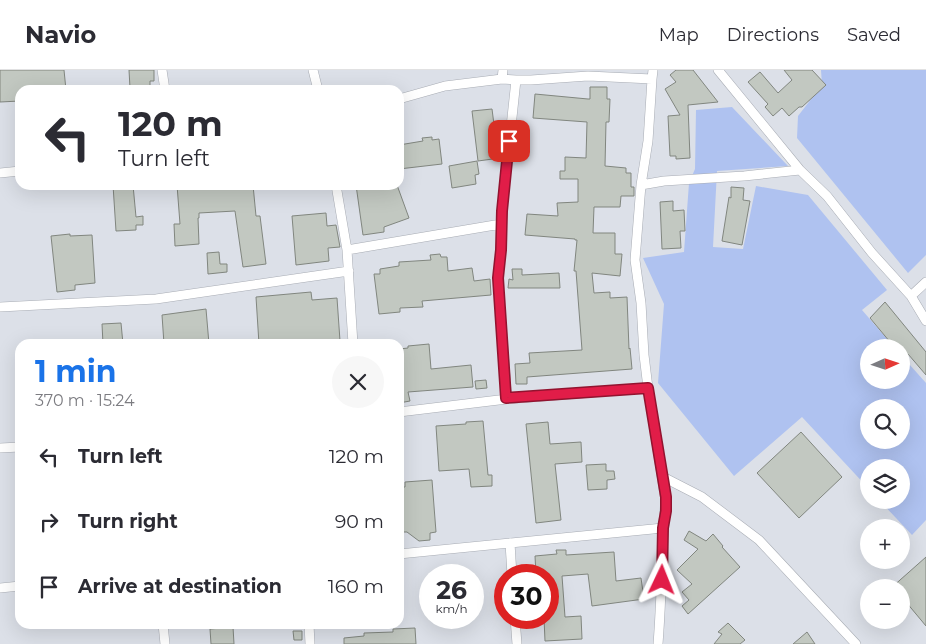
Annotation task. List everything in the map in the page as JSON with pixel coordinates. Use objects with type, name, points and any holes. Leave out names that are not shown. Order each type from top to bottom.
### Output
[{"type":"street","points":[[162,70],[164,85]]},
{"type":"street","points":[[313,70],[317,85]]},
{"type":"street","points":[[718,70],[800,170],[826,196],[872,253],[911,296],[926,321]]},
{"type":"street","points":[[404,98],[445,86],[502,74],[516,80],[653,74],[635,260],[641,303],[648,388],[666,504],[663,528],[658,644]]},
{"type":"street","points":[[506,398],[498,278],[501,250],[502,202],[516,80]]},
{"type":"street","points":[[641,186],[664,181],[800,170]]},
{"type":"street","points":[[0,173],[15,172]]},
{"type":"street","points":[[337,190],[348,250],[353,339]]},
{"type":"street","points":[[348,250],[501,224]]},
{"type":"street","points":[[0,307],[156,299],[349,271]]},
{"type":"street","points":[[911,296],[926,282]]},
{"type":"street","points":[[404,411],[506,398],[648,388]]},
{"type":"street","points":[[0,448],[15,447]]},
{"type":"street","points":[[663,477],[702,497],[759,540],[856,644]]},
{"type":"street","points":[[404,554],[663,528]]},
{"type":"street","points":[[510,543],[511,564]]},
{"type":"street","points":[[0,588],[15,586]]},
{"type":"street","points":[[164,629],[165,644]]},
{"type":"street","points":[[309,629],[310,644]]},
{"type":"street","points":[[516,629],[517,644]]},
{"type":"shaded area","points":[[821,70],[926,70],[926,255],[908,273],[797,138],[798,116],[822,85]]},
{"type":"shaded area","points":[[732,107],[788,166],[717,171],[713,247],[743,249],[756,186],[808,195],[887,290],[862,310],[887,339],[860,339],[860,389],[910,389],[910,365],[926,383],[926,520],[912,535],[910,533],[910,519],[897,519],[887,509],[910,509],[910,459],[860,459],[860,479],[802,417],[734,476],[658,383],[664,304],[643,258],[684,252],[689,183],[695,169],[696,110]]},
{"type":"building","points":[[0,70],[64,70],[66,85],[15,85],[15,101],[0,102]]},
{"type":"building","points":[[129,70],[154,70],[154,81],[150,81],[150,85],[130,85]]},
{"type":"building","points":[[676,70],[693,70],[718,102],[688,105],[690,158],[676,159],[676,156],[670,156],[668,116],[680,115],[665,89],[676,82],[670,75]]},
{"type":"building","points":[[784,70],[812,70],[826,85],[789,116],[782,108],[773,116],[765,107],[768,104],[748,82],[760,72],[778,93],[792,80]]},
{"type":"building","points":[[590,87],[607,87],[607,99],[610,99],[609,122],[606,122],[605,166],[626,168],[626,173],[631,173],[631,187],[634,187],[634,196],[621,196],[620,207],[594,207],[593,233],[615,233],[615,254],[622,254],[620,276],[592,273],[594,293],[610,292],[610,298],[627,297],[629,349],[632,369],[527,377],[527,384],[516,384],[515,364],[530,363],[529,353],[582,350],[576,271],[574,271],[577,240],[525,235],[527,214],[558,216],[557,203],[578,202],[578,179],[560,179],[560,171],[565,171],[565,157],[586,158],[587,122],[533,118],[535,94],[590,99]]},
{"type":"building","points":[[492,109],[500,158],[478,161],[472,111]]},
{"type":"building","points":[[432,137],[432,140],[439,139],[442,164],[404,168],[404,144],[423,141],[422,138]]},
{"type":"building","points":[[477,161],[479,174],[475,175],[476,184],[452,188],[449,166]]},
{"type":"building","points":[[731,187],[744,188],[743,200],[750,201],[742,245],[722,241],[729,197],[731,198]]},
{"type":"building","points":[[113,190],[133,190],[136,217],[143,216],[143,225],[136,225],[136,230],[116,231]]},
{"type":"building","points":[[177,190],[253,190],[256,216],[260,216],[266,264],[243,267],[235,211],[199,213],[199,244],[175,246],[174,224],[180,224]]},
{"type":"building","points":[[357,190],[399,190],[409,218],[384,227],[384,232],[363,235]]},
{"type":"building","points":[[673,201],[673,211],[684,210],[685,231],[680,231],[681,248],[662,249],[660,202]]},
{"type":"building","points":[[326,213],[327,226],[336,225],[340,247],[328,248],[329,261],[296,265],[292,216]]},
{"type":"building","points":[[70,234],[70,236],[92,235],[95,283],[75,285],[75,290],[57,292],[51,236]]},
{"type":"building","points":[[219,252],[220,264],[227,264],[227,272],[208,274],[207,253]]},
{"type":"building","points":[[440,254],[441,257],[447,257],[448,271],[472,268],[474,281],[490,279],[491,295],[422,301],[423,307],[400,308],[400,312],[379,314],[374,274],[380,274],[380,269],[399,266],[399,262],[431,260],[430,255]]},
{"type":"building","points":[[512,269],[522,269],[522,275],[559,273],[560,288],[508,288],[509,279],[513,280]]},
{"type":"building","points":[[311,292],[312,300],[337,298],[340,339],[259,339],[256,297]]},
{"type":"building","points":[[885,302],[926,352],[926,375],[910,356],[910,339],[888,339],[870,318]]},
{"type":"building","points":[[206,309],[209,339],[164,339],[162,315]]},
{"type":"building","points":[[121,323],[123,339],[103,339],[102,324]]},
{"type":"building","points":[[429,344],[431,369],[471,365],[473,387],[408,392],[410,401],[404,402],[404,348],[408,348],[408,346]]},
{"type":"building","points":[[486,380],[487,388],[476,389],[475,381]]},
{"type":"building","points":[[483,421],[488,475],[492,475],[492,486],[471,487],[469,469],[439,471],[436,426]]},
{"type":"building","points":[[548,422],[550,444],[581,442],[582,462],[555,464],[561,520],[536,523],[526,424]]},
{"type":"building","points":[[801,432],[842,477],[799,518],[757,473]]},
{"type":"building","points":[[606,464],[606,471],[614,471],[615,479],[607,480],[607,489],[588,490],[586,465]]},
{"type":"building","points":[[432,480],[436,532],[430,533],[430,540],[419,541],[407,532],[404,532],[405,482]]},
{"type":"building","points":[[689,531],[706,541],[713,534],[740,567],[688,614],[682,606],[689,600],[682,592],[692,584],[677,570],[698,549],[684,540]]},
{"type":"building","points":[[556,550],[566,550],[566,555],[614,552],[616,581],[641,578],[644,599],[592,606],[588,574],[562,576],[565,617],[581,616],[582,639],[545,641],[544,629],[559,629],[559,564],[535,564],[535,556],[557,554]]},
{"type":"building","points":[[926,557],[926,626],[910,607],[910,579],[901,579]]},
{"type":"building","points":[[728,623],[745,640],[740,644],[714,644],[722,634],[718,632]]},
{"type":"building","points":[[415,628],[416,644],[344,644],[344,638],[364,636],[364,633],[393,632],[393,629]]},
{"type":"building","points":[[210,629],[233,629],[234,644],[211,644]]},
{"type":"building","points":[[293,631],[302,631],[302,640],[294,640]]},
{"type":"building","points":[[807,632],[815,644],[793,644]]},
{"type":"route","points":[[509,141],[498,278],[506,398],[648,388],[666,497],[663,528],[662,580]]}]
